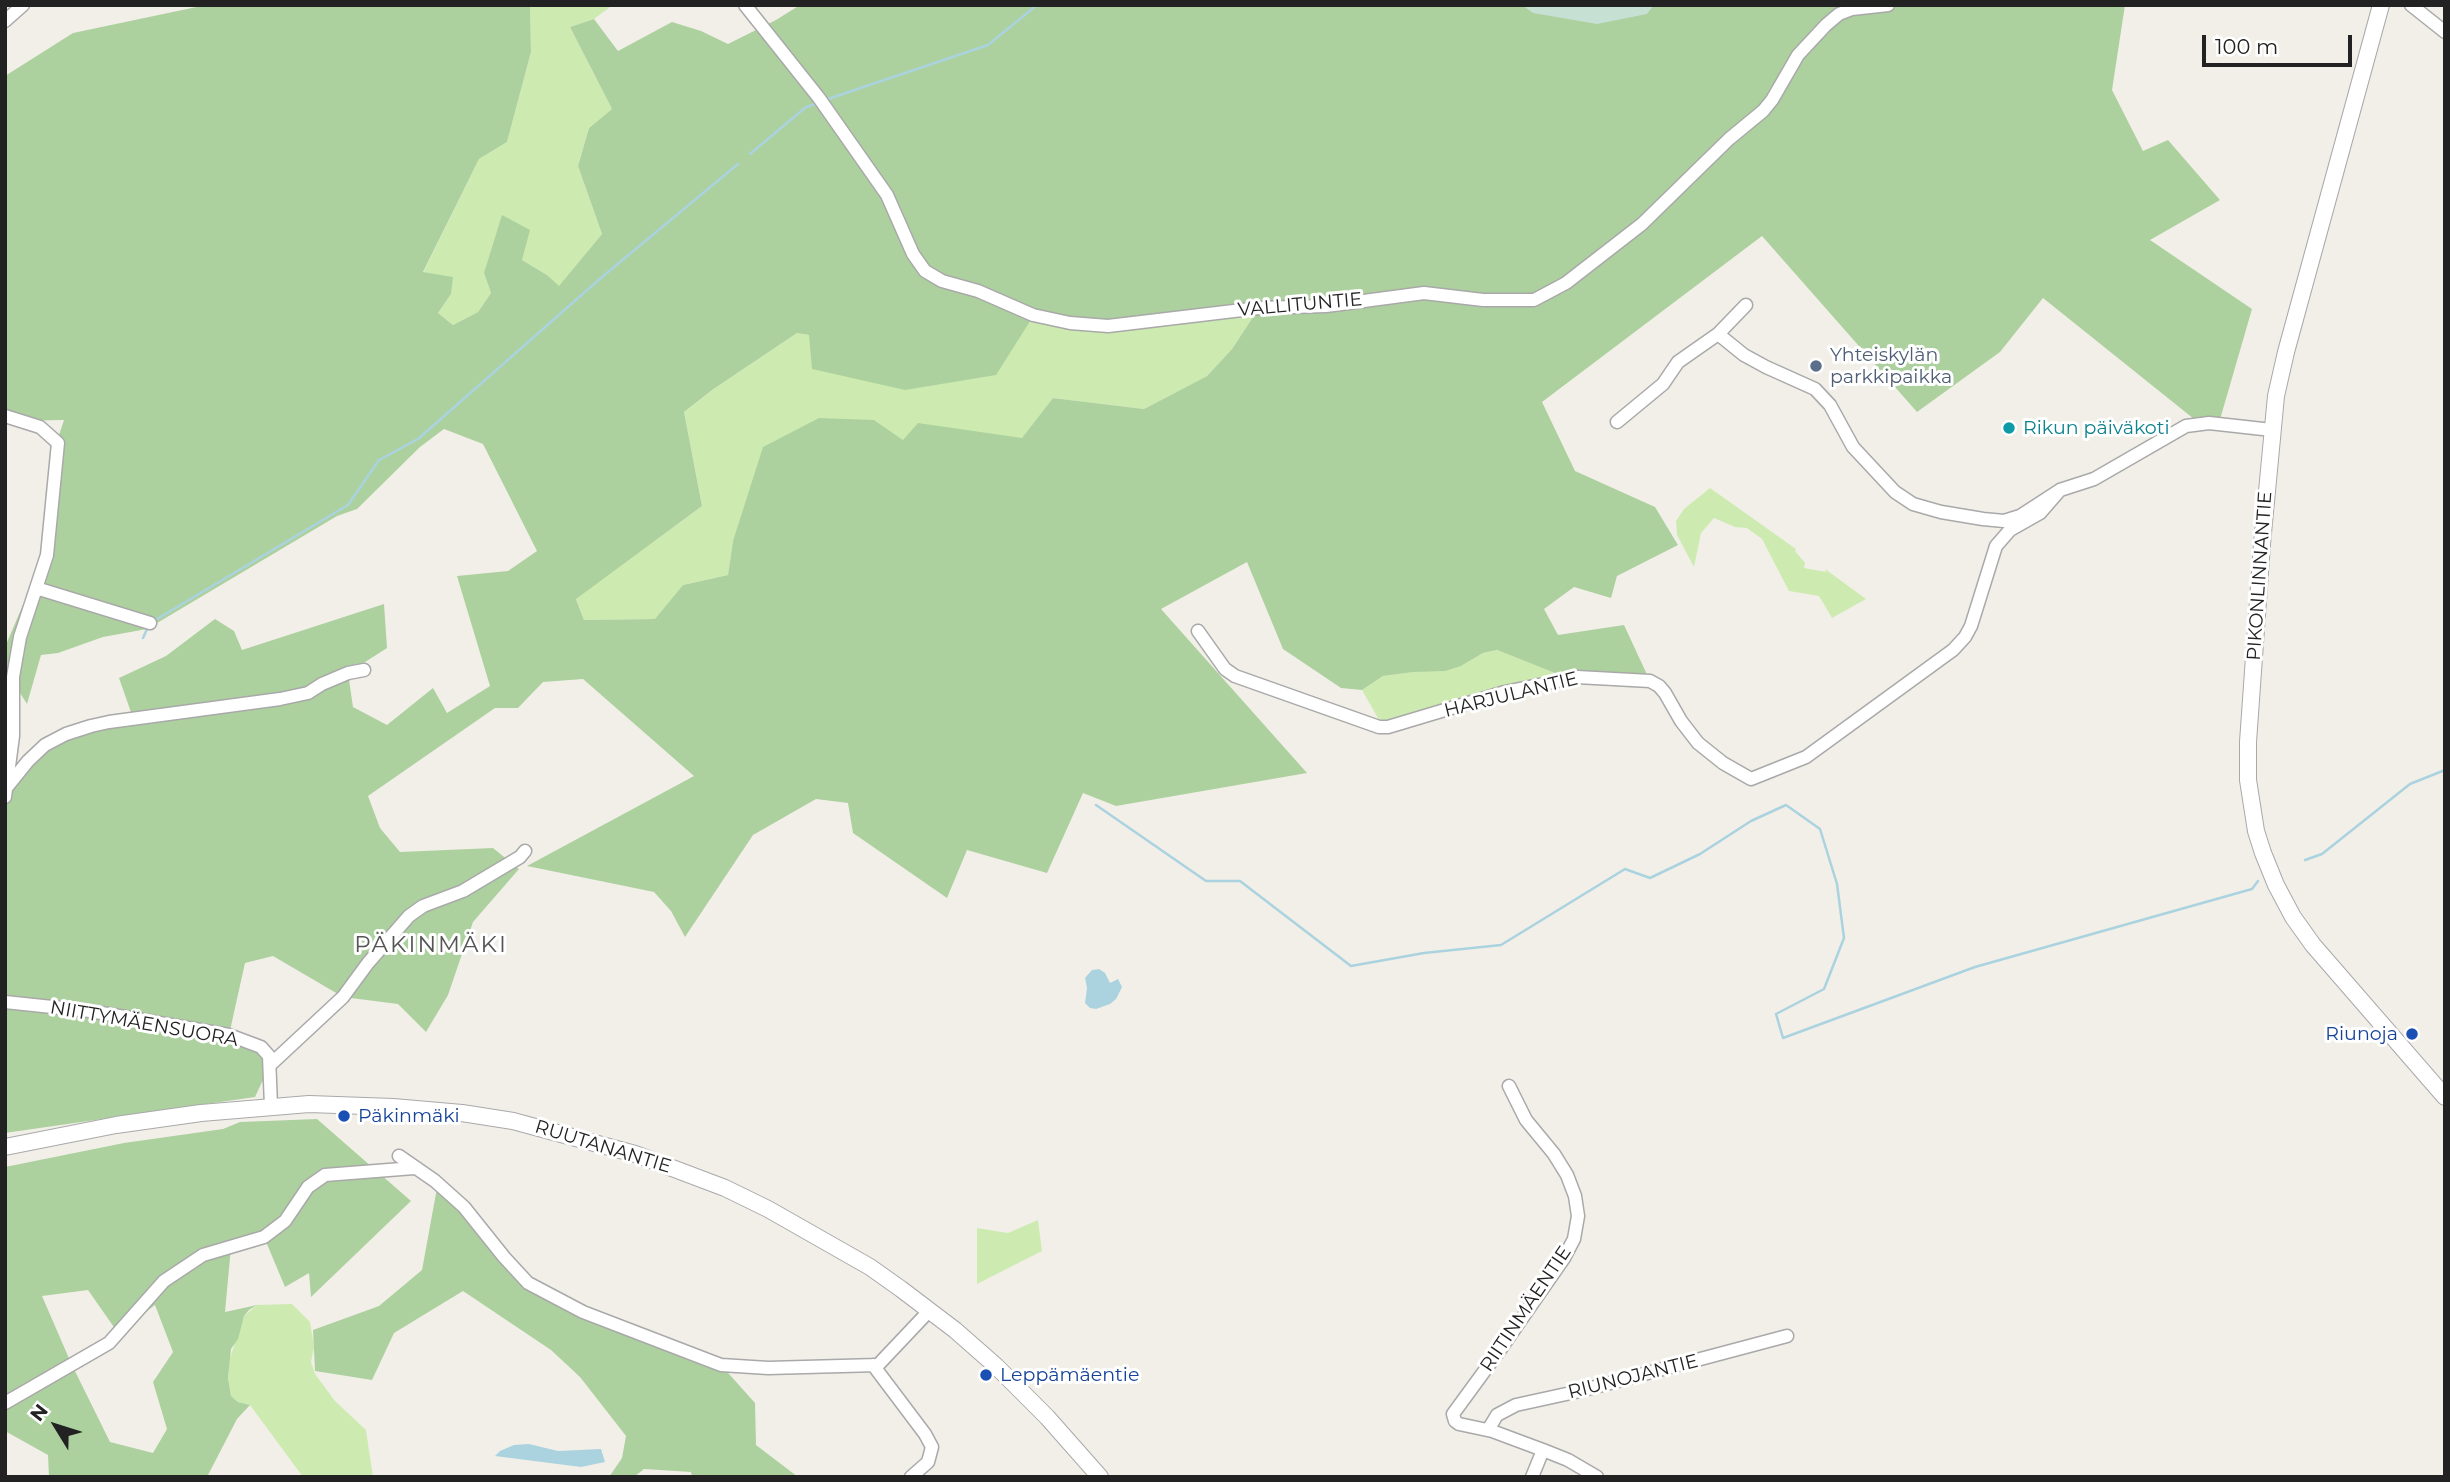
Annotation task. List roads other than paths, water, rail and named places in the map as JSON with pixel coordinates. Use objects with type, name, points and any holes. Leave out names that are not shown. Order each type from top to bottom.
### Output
[{"type":"street","points":[[5,21],[23,5]]},
{"type":"street","name":"VALLITUNTIE","points":[[745,5],[821,102],[887,195],[913,254],[925,271],[942,281],[978,291],[1033,315],[1070,324],[1108,326],[1259,308],[1326,306],[1424,293],[1483,300],[1534,300],[1566,283],[1642,224],[1763,111],[1798,55],[1826,24],[1839,14],[1852,9],[1888,5]]},
{"type":"street","name":"PIKONLINNANTIE","points":[[2381,5],[2276,396],[2248,742],[2248,780],[2256,831],[2268,868],[2293,918],[2313,945],[2445,1097]]},
{"type":"street","points":[[2412,5],[2445,32]]},
{"type":"street","points":[[1617,422],[1663,384],[1678,362],[1718,334],[1746,305]]},
{"type":"street","name":"HARJULANTIE","points":[[1718,334],[1744,355],[1815,389],[1830,405],[1853,447],[1895,492],[1913,504],[1941,512],[2004,521],[2020,516],[2060,490],[2079,485],[2118,466],[2186,426],[2219,424],[2272,430]]},
{"type":"street","points":[[5,416],[40,427],[58,443],[47,555],[20,637],[13,677],[13,736],[6,792]]},
{"type":"street","name":"HARJULANTIE","points":[[1198,631],[1225,669],[1235,676],[1379,727],[1505,692],[1577,677],[1650,681],[1665,693],[1698,743],[1723,763],[1751,779],[1806,757],[1953,650],[1971,626],[1996,546],[2010,530],[2040,513],[2060,490]]},
{"type":"street","points":[[36,588],[150,623]]},
{"type":"street","points":[[6,792],[28,761],[45,746],[66,734],[109,722],[281,699],[308,693],[339,676],[364,670]]},
{"type":"street","points":[[271,1107],[270,1065],[343,997],[368,962],[409,916],[423,906],[463,891],[520,857],[525,851]]},
{"type":"street","name":"NIITTYMÄENSUORA","points":[[5,1002],[90,1011],[229,1035],[261,1047],[268,1056],[270,1065]]},
{"type":"street","name":"RIITINMÄENTIE","points":[[1509,1086],[1526,1120],[1567,1175],[1575,1196],[1578,1216],[1574,1238],[1563,1258],[1502,1348],[1452,1415],[1459,1424],[1488,1430],[1543,1450],[1568,1460],[1597,1477]]},
{"type":"street","name":"RUUTANANTIE","points":[[5,1147],[116,1125],[201,1113],[344,1105],[462,1113],[513,1121],[635,1154],[725,1188],[768,1209],[870,1267],[930,1310],[996,1366],[1047,1417],[1100,1477]]},
{"type":"street","points":[[399,1156],[435,1181],[464,1206],[528,1283],[583,1312],[721,1365],[768,1368],[878,1365],[930,1310]]},
{"type":"street","points":[[5,1403],[109,1343],[164,1281],[204,1255],[264,1237],[285,1221],[308,1188],[326,1175],[414,1168]]},
{"type":"street","name":"RIUNOJANTIE","points":[[1488,1430],[1497,1415],[1516,1405],[1580,1391],[1787,1336]]},
{"type":"street","points":[[873,1365],[932,1447],[928,1462],[911,1477]]},
{"type":"street","points":[[1532,1477],[1543,1450]]},
{"type":"water","points":[[1099,969],[1105,973],[1110,983],[1118,979],[1122,987],[1116,999],[1096,1009],[1085,1003],[1085,978],[1092,970]]},
{"type":"water","points":[[529,1444],[558,1451],[601,1449],[605,1462],[581,1467],[495,1456],[514,1445]]},
{"type":"waterway","points":[[825,100],[988,45],[1037,5]]},
{"type":"waterway","points":[[750,154],[806,107],[816,104]]},
{"type":"waterway","points":[[152,622],[348,505],[379,460],[418,439],[602,277],[738,164]]},
{"type":"waterway","points":[[143,638],[148,627]]},
{"type":"waterway","points":[[2305,860],[2322,854],[2410,784],[2445,770]]},
{"type":"waterway","points":[[1096,805],[1206,881],[1240,881],[1351,966],[1424,953],[1501,945],[1625,869],[1650,878],[1700,854],[1751,821],[1786,805],[1820,829],[1837,884],[1844,938],[1824,989],[1776,1014],[1783,1038],[1975,967],[2252,889],[2258,881]]},
{"type":"place","name":"Yhteiskylän parkkipaikka","points":[[1816,366]]},
{"type":"place","name":"Rikun päiväkoti","points":[[2009,428]]},
{"type":"place","name":"Riunoja","points":[[2412,1034]]},
{"type":"place","name":"Päkinmäki","points":[[344,1116]]},
{"type":"place","name":"Leppämäentie","points":[[986,1375]]},
{"type":"district","name":"PÄKINMÄKI","points":[[431,945]]}]
